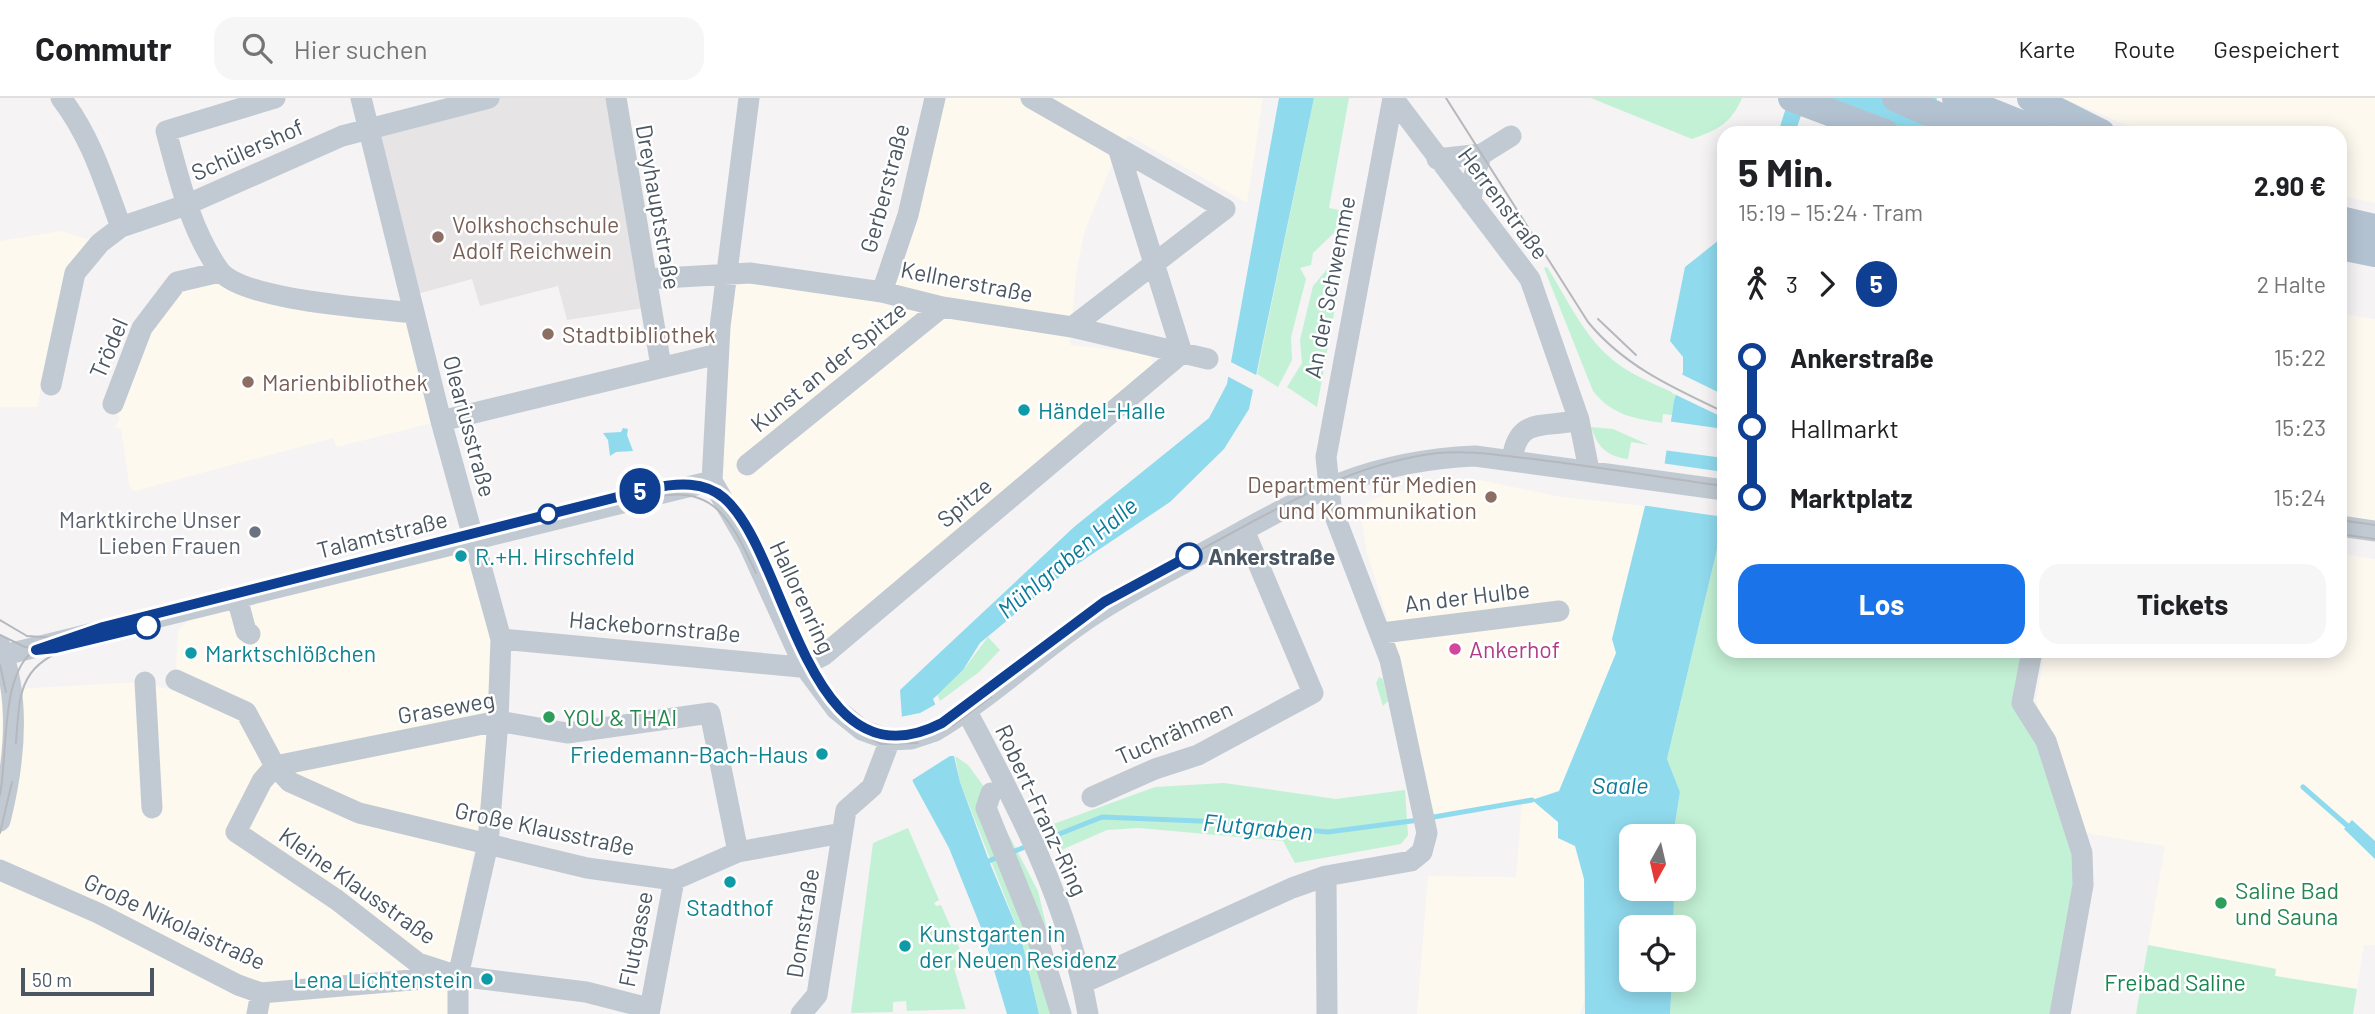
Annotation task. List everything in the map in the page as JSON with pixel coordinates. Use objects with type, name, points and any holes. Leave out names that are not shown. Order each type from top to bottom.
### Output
[{"type":"main road","points":[[1792,98],[1866,126]]},
{"type":"main road","points":[[1896,98],[2002,126]]},
{"type":"main road","points":[[1956,98],[1985,123]]},
{"type":"main road","points":[[2031,98],[2087,126]]},
{"type":"main road","points":[[2347,222],[2375,228]]},
{"type":"main road","points":[[2347,247],[2375,253]]},
{"type":"street","points":[[61,98],[79,122],[99,161],[121,227]]},
{"type":"street","name":"Schülershof","points":[[186,205],[166,131],[207,107],[275,98]]},
{"type":"street","name":"Oleariusstraße","points":[[361,98],[441,421],[501,639],[499,721],[488,844],[458,975],[458,1014]]},
{"type":"street","name":"Schülershof","points":[[51,385],[75,273],[100,243],[121,227],[186,205],[342,136],[489,98]]},
{"type":"street","name":"Dreyhauptstraße","points":[[616,98],[661,366]]},
{"type":"street","points":[[712,481],[718,355],[749,98]]},
{"type":"street","name":"Gerberstraße","points":[[883,292],[908,215],[935,98]]},
{"type":"street","points":[[1031,98],[1119,151],[1226,209],[1072,327]]},
{"type":"street","name":"Herrenstraße","points":[[1393,98],[1530,279],[1579,420],[1589,470]]},
{"type":"street","name":"An der Schwemme","points":[[1328,486],[1326,457],[1329,427],[1393,98]]},
{"type":"street","points":[[1437,159],[1482,154],[1511,136]]},
{"type":"street","points":[[1119,151],[1182,353]]},
{"type":"street","points":[[1471,202],[1474,175],[1482,154]]},
{"type":"street","points":[[186,205],[220,272],[269,296],[414,313]]},
{"type":"street","name":"Trödel","points":[[112,407],[142,328],[177,282],[220,272]]},
{"type":"street","name":"Kellnerstraße","points":[[646,279],[750,273],[883,292],[942,307],[1072,327],[1208,359]]},
{"type":"street","name":"Kunst an der Spitze","points":[[747,465],[942,307]]},
{"type":"street","name":"Spitze","points":[[804,666],[824,655],[1182,353]]},
{"type":"street","points":[[441,421],[661,366],[718,355]]},
{"type":"street","points":[[1512,460],[1517,435],[1527,427],[1579,420]]},
{"type":"street","points":[[674,880],[738,852],[842,833],[846,810],[872,788],[896,740],[927,735],[959,716],[1107,606],[1328,486],[1384,468],[1440,457],[1475,456],[1717,489]]},
{"type":"street","name":"Talamtstraße","points":[[2,651],[188,610],[712,481]]},
{"type":"street","name":"Hallorenring","points":[[712,481],[748,542],[804,666],[846,719],[862,730],[896,740]]},
{"type":"street","points":[[1083,984],[1326,876],[1411,861],[1422,852],[1427,833],[1382,633],[1331,506],[1328,486]]},
{"type":"street","points":[[2347,527],[2375,531]]},
{"type":"street","name":"Tuchrähmen","points":[[1092,797],[1155,769],[1198,755],[1313,693],[1244,530]]},
{"type":"street","points":[[237,597],[246,631],[250,635]]},
{"type":"street","name":"An der Hulbe","points":[[1382,633],[1559,611]]},
{"type":"street","name":"Hackebornstraße","points":[[501,639],[804,666]]},
{"type":"street","points":[[0,821],[13,709],[2,651]]},
{"type":"street","points":[[2031,658],[2022,703],[2046,741],[2082,853],[2083,885],[2060,1014]]},
{"type":"street","name":"Große Klausstraße","points":[[176,680],[246,712],[275,766],[290,782],[359,813],[587,868],[674,880]]},
{"type":"street","points":[[145,682],[152,808]]},
{"type":"street","name":"Graseweg","points":[[275,766],[499,721],[567,733],[710,713],[738,852]]},
{"type":"street","name":"Robert-Franz-Ring","points":[[959,716],[1041,857],[1055,892],[1083,984],[1088,1014]]},
{"type":"street","name":"Kleine Klausstraße","points":[[275,766],[262,781],[236,832],[337,900],[418,963],[458,975],[586,992],[648,1011]]},
{"type":"street","points":[[991,793],[986,808],[1034,927],[1061,1014]]},
{"type":"street","name":"Domstraße","points":[[801,1014],[817,995],[842,833]]},
{"type":"street","name":"Große Nikolaistraße","points":[[0,870],[98,913],[238,985],[261,993],[458,975]]},
{"type":"street","points":[[1326,876],[1327,1014]]},
{"type":"street","name":"Flutgasse","points":[[648,1011],[674,880]]},
{"type":"street","points":[[257,1014],[261,993]]},
{"type":"shaded area","points":[[489,98],[616,98],[650,307],[567,320],[558,286],[480,306],[472,279],[410,296],[370,130]]},
{"type":"shaded area","points":[[935,98],[1263,98],[1247,203],[1128,135],[1111,167],[1084,233],[1076,274],[1070,345],[1150,354],[1155,375],[808,665],[711,473],[727,273],[882,292]]},
{"type":"shaded area","points":[[2063,98],[2375,98],[2375,203],[2347,197],[2347,126],[2129,126]]},
{"type":"shaded area","points":[[61,231],[100,243],[75,273],[51,385],[41,389],[37,407],[0,407],[0,241]]},
{"type":"shaded area","points":[[220,272],[269,296],[414,313],[441,421],[337,447],[333,438],[135,491],[130,489],[121,429],[115,427],[120,418],[111,410],[177,282]]},
{"type":"shaded area","points":[[2347,315],[2375,319],[2375,523],[2347,519]]},
{"type":"shaded area","points":[[1480,480],[1561,497],[1645,506],[1614,637],[1618,652],[1561,790],[1532,799],[1558,822],[1558,838],[1575,846],[1584,879],[1586,996],[1580,1014],[1417,1014],[1428,876],[1516,877],[1522,802],[1525,801],[1434,818],[1391,630],[1367,553],[1360,510],[1368,502],[1392,492]]},
{"type":"shaded area","points":[[475,550],[492,652],[492,725],[474,849],[451,965],[456,1014],[0,1014],[0,690],[138,682],[185,693],[176,671],[178,630],[189,620]]},
{"type":"shaded area","points":[[2347,555],[2375,559],[2375,945],[2364,945],[2357,989],[2275,976],[2275,968],[2148,945],[2165,846],[2074,831],[2036,700],[2044,658],[2347,658]]},
{"type":"green space","points":[[1314,98],[1349,98],[1329,208],[1355,213],[1313,253],[1311,265],[1300,268],[1306,279],[1291,337],[1292,360],[1278,387],[1257,374]]},
{"type":"green space","points":[[1591,98],[1742,98],[1733,114],[1722,125],[1692,139]]},
{"type":"green space","points":[[1346,247],[1317,407],[1287,387],[1302,363],[1300,340],[1313,286]]},
{"type":"green space","points":[[1547,267],[1581,323],[1605,353],[1629,371],[1676,394],[1672,415],[1663,414],[1662,423],[1632,417],[1616,410],[1593,391],[1544,268]]},
{"type":"green space","points":[[1591,427],[1613,429],[1649,445],[1631,442],[1628,459],[1614,456],[1600,446]]},
{"type":"green space","points":[[1717,549],[1717,658],[2022,658],[2014,708],[2046,741],[2082,853],[2060,1014],[1670,1014],[1671,992],[1696,992],[1696,915],[1672,915],[1673,901],[1696,901],[1696,824],[1675,824],[1680,792],[1667,759]]},
{"type":"green space","points":[[988,637],[1000,650],[979,672],[940,701],[937,694],[963,670]]},
{"type":"green space","points":[[1379,677],[1383,679],[1388,701],[1383,706],[1376,683]]},
{"type":"green space","points":[[955,756],[968,765],[982,784],[1038,891],[1067,1014],[1039,1014],[1021,938],[960,782]]},
{"type":"green space","points":[[1224,783],[1336,799],[1405,790],[1408,835],[1401,844],[1295,863],[1283,841],[1139,828],[1107,830],[1059,851],[1048,826],[1155,787]]},
{"type":"green space","points":[[908,828],[939,900],[934,903],[936,906],[941,905],[952,930],[946,933],[948,937],[954,934],[960,950],[954,953],[957,967],[954,968],[966,1009],[907,1011],[906,1001],[893,1002],[893,1012],[851,1013],[873,843]]},
{"type":"green space","name":"Freibad Saline","points":[[2148,945],[2276,969],[2275,976],[2357,989],[2353,1014],[2136,1014]]},
{"type":"water","name":"Mühlgraben Halle","points":[[1279,98],[1314,98],[1249,409],[1224,449],[1170,502],[1067,571],[980,643],[963,670],[933,699],[950,739],[960,782],[989,861],[1021,938],[1039,1014],[1007,1014],[982,930],[949,848],[913,782],[903,732],[900,690],[1074,527],[1209,418],[1227,384]]},
{"type":"water","points":[[1789,98],[1807,98],[1797,126],[1780,126]]},
{"type":"water","points":[[1832,98],[1937,98],[1928,126],[1826,126]]},
{"type":"water","name":"Saale","points":[[1717,242],[1717,549],[1667,759],[1680,792],[1675,824],[1619,824],[1619,901],[1674,901],[1673,915],[1619,915],[1619,992],[1671,992],[1670,1014],[1585,1014],[1584,879],[1575,846],[1558,838],[1558,822],[1532,800],[1559,791],[1616,653],[1612,639],[1645,506],[1660,494],[1674,401],[1683,372],[1683,357],[1670,341],[1685,267]]},
{"type":"water","points":[[623,428],[628,429],[627,435],[633,451],[616,452],[610,456],[608,440],[603,433],[621,432]]},
{"type":"water","points":[[2352,820],[2375,841],[2375,859],[2344,829]]},
{"type":"pier","points":[[1227,360],[1260,377],[1257,392],[1225,375]]},
{"type":"pier","points":[[1679,373],[1717,392],[1717,415],[1672,393]]},
{"type":"pier","points":[[1667,421],[1717,428],[1717,457],[1663,450]]},
{"type":"pier","points":[[1661,463],[1717,471],[1717,516],[1641,505],[1657,492]]},
{"type":"pier","points":[[938,703],[959,756],[950,756],[909,782],[900,717],[920,713]]},
{"type":"waterway","points":[[2303,787],[2351,829]]},
{"type":"waterway","name":"Flutgraben","points":[[1428,818],[1532,800]]},
{"type":"waterway","name":"Flutgraben","points":[[1039,842],[1102,817],[1223,822],[1328,832],[1419,820]]},
{"type":"waterway","name":"Flutgraben","points":[[1010,853],[1030,845]]},
{"type":"waterway","name":"Flutgraben","points":[[989,861],[1000,856]]},
{"type":"tram line","points":[[1446,98],[1588,322],[1602,338],[1633,363],[1668,385],[1717,409]]},
{"type":"tram line","points":[[1598,319],[1636,355]]},
{"type":"tram line","points":[[0,795],[8,714],[16,675],[24,660],[44,645],[103,627],[667,485],[698,486],[713,491],[726,500],[746,526],[816,676],[838,706],[866,727],[902,735],[938,725],[1066,629],[1139,584],[1295,499],[1378,466],[1438,453],[1474,453],[1717,485]]},
{"type":"tram line","name":"5","points":[[147,626],[56,648],[36,650],[103,627],[653,488],[688,484],[718,494],[740,516],[808,665],[838,704],[864,726],[902,735],[918,733],[942,723],[962,705],[1104,602],[1189,556]]},
{"type":"tram line","points":[[656,497],[677,494],[694,496],[709,503],[731,525],[756,573]]},
{"type":"tram line","points":[[2347,521],[2375,525]]},
{"type":"tram line","points":[[2347,535],[2375,539]]},
{"type":"tram line","points":[[0,620],[27,636],[56,638]]},
{"type":"tram line","points":[[0,635],[25,647],[42,650]]},
{"type":"tram line","points":[[16,743],[19,707],[26,681],[33,670],[44,661],[77,644]]},
{"type":"tram line","points":[[0,665],[6,692]]},
{"type":"tram line","points":[[952,726],[991,697]]},
{"type":"tram line","points":[[846,725],[881,744],[918,743]]},
{"type":"tram line","points":[[0,833],[12,782]]},
{"type":"place","name":"Volkshochschule Adolf Reichwein","points":[[438,237]]},
{"type":"place","name":"Stadtbibliothek","points":[[548,334]]},
{"type":"place","name":"Marienbibliothek","points":[[248,382]]},
{"type":"place","name":"Händel-Halle","points":[[1024,410]]},
{"type":"place","name":"Department für Medien und Kommunikation","points":[[1491,497]]},
{"type":"place","name":"Marktkirche Unser Lieben Frauen","points":[[255,532]]},
{"type":"place","name":"R.+H. Hirschfeld","points":[[461,556]]},
{"type":"place","name":"Ankerstraße","points":[[1189,556]]},
{"type":"place","name":"Ankerhof","points":[[1455,649]]},
{"type":"place","name":"Marktschlößchen","points":[[191,653]]},
{"type":"place","name":"YOU & THAI","points":[[549,717]]},
{"type":"place","name":"Friedemann-Bach-Haus","points":[[822,754]]},
{"type":"place","name":"Stadthof","points":[[730,882]]},
{"type":"place","name":"Saline Bad und Sauna","points":[[2221,903]]},
{"type":"place","name":"Kunstgarten in der Neuen Residenz","points":[[905,946]]},
{"type":"place","name":"Lena Lichtenstein","points":[[487,979]]}]
